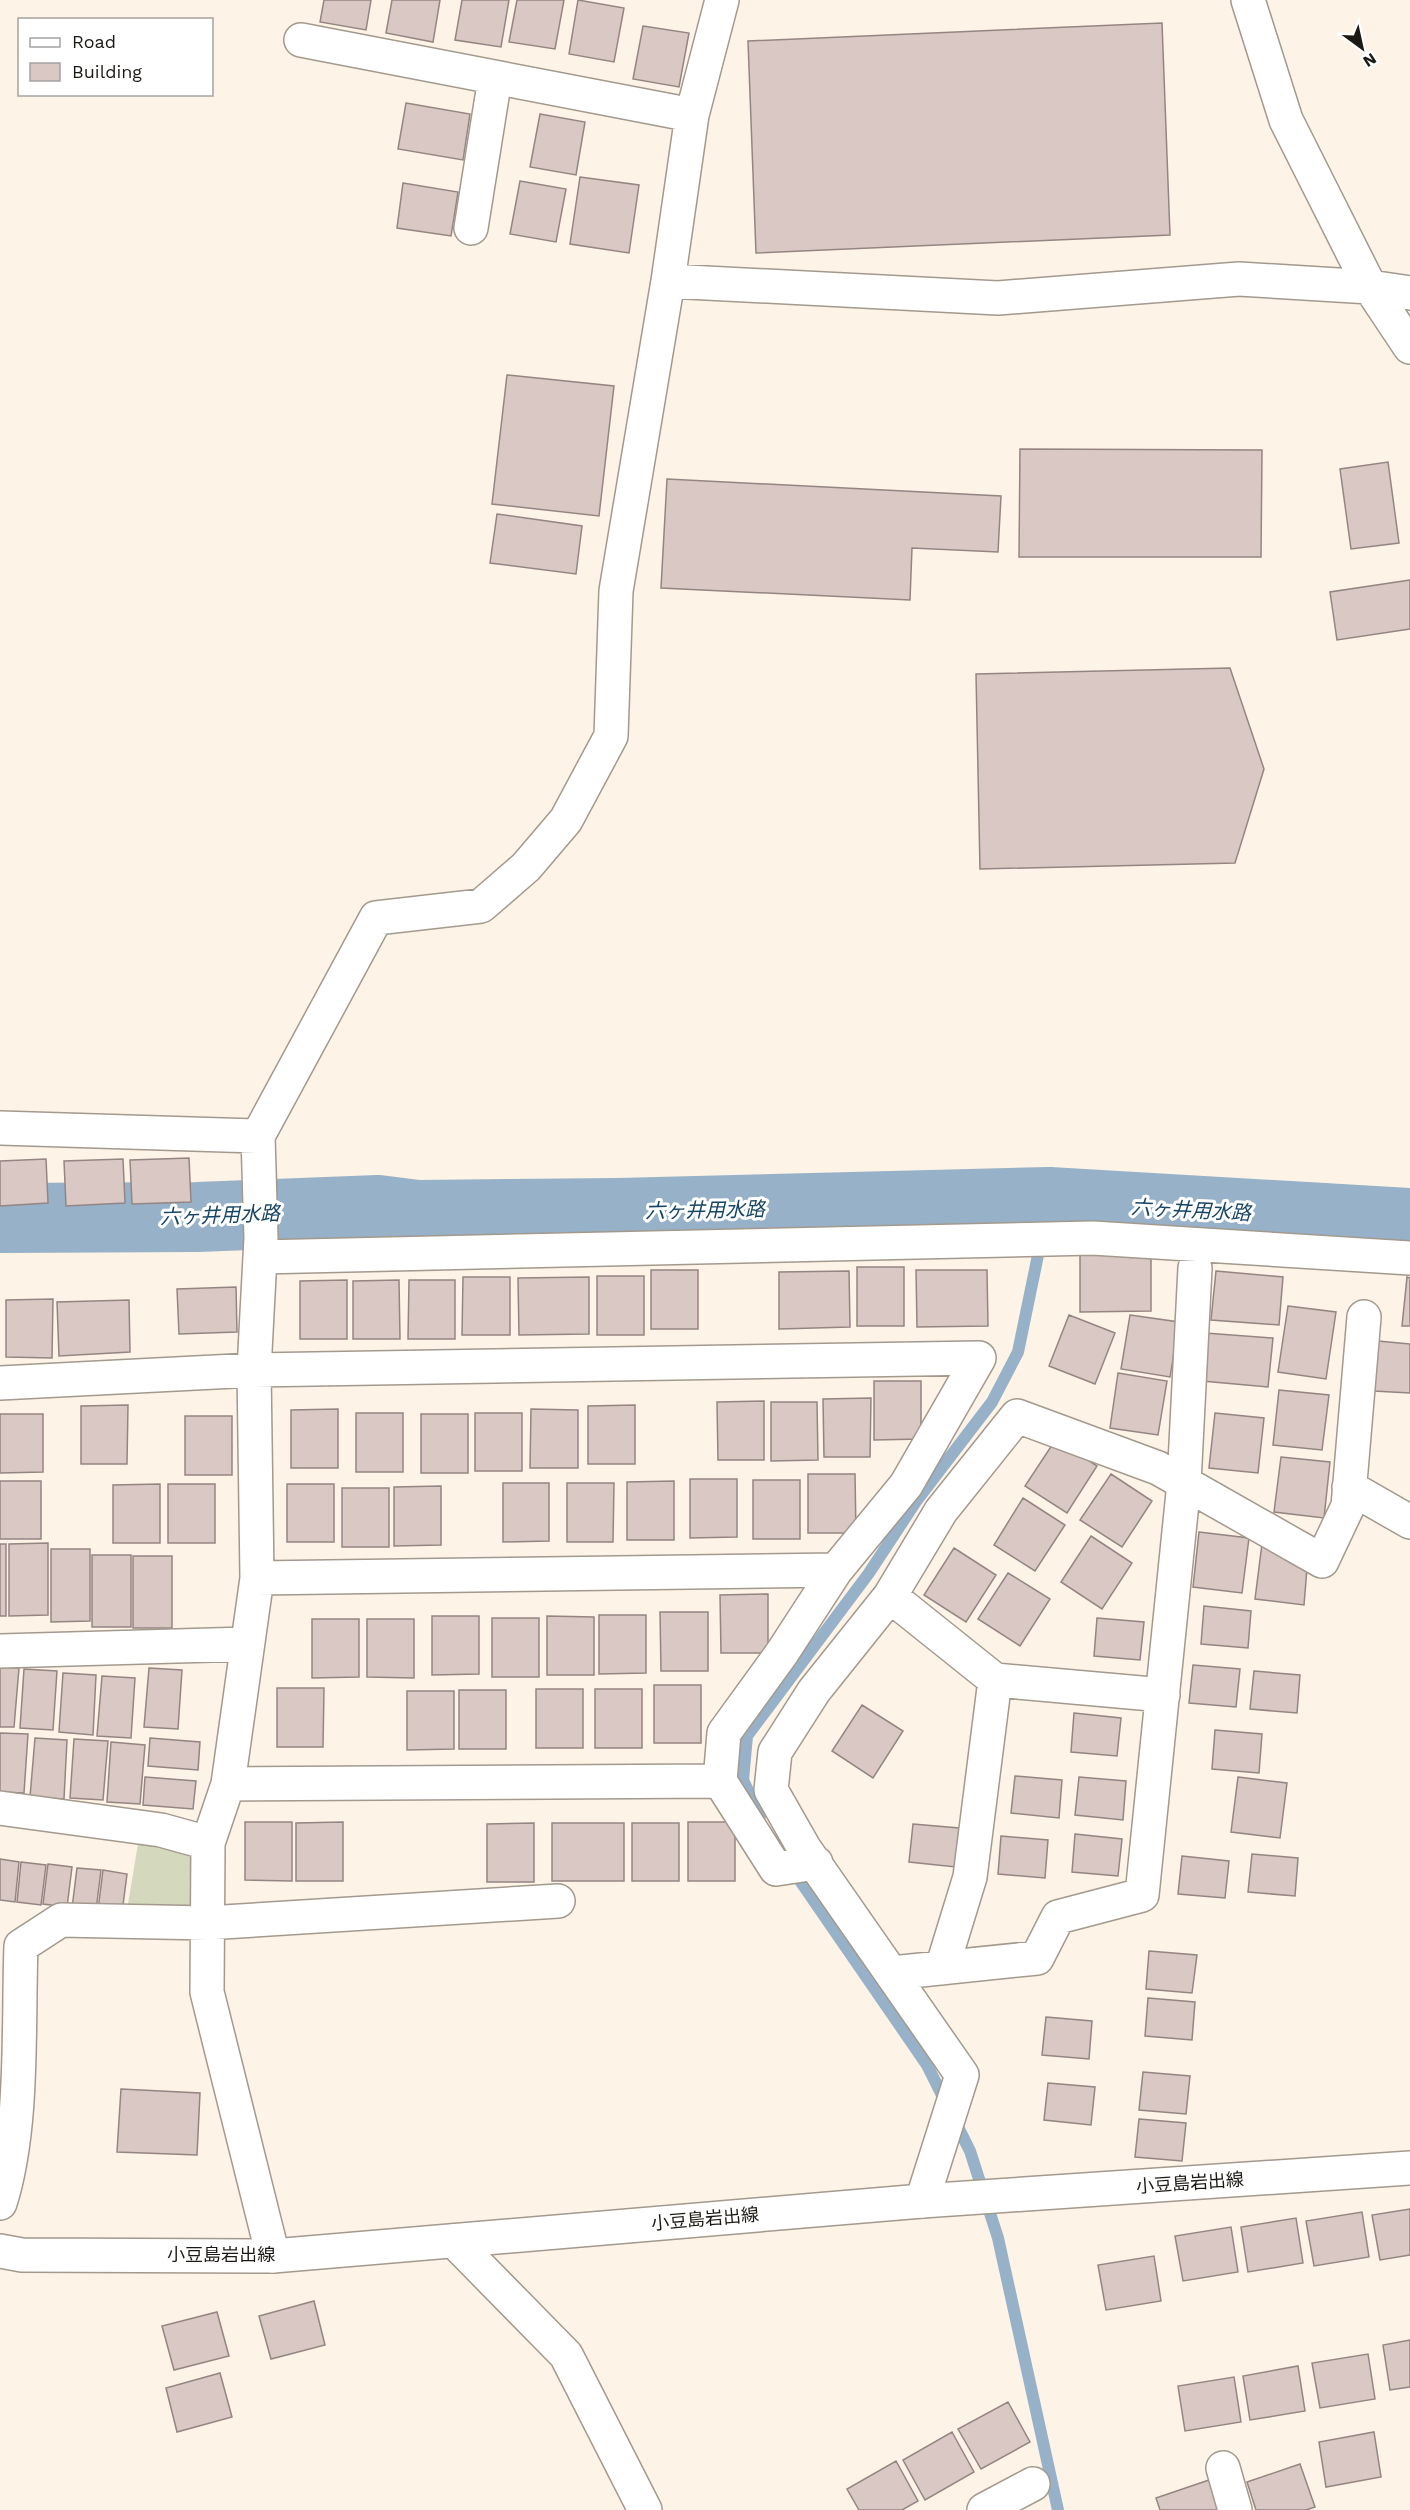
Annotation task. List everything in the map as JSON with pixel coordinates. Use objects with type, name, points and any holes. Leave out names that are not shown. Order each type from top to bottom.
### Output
[{"type":"street","points":[[273,2256],[207,1992],[208,1843],[228,1784],[257,1578],[254,1370],[261,1247],[258,1143],[376,918],[481,906],[526,867],[566,820],[611,736],[616,591],[668,281],[692,115],[722,0]]},
{"type":"street","points":[[1248,0],[1286,120],[1370,287],[1410,347]]},
{"type":"street","points":[[301,40],[692,115]]},
{"type":"street","points":[[471,228],[495,78]]},
{"type":"street","points":[[668,281],[998,298],[1239,279],[1370,287],[1410,293]]},
{"type":"street","points":[[0,1128],[258,1143]]},
{"type":"street","points":[[261,1247],[1093,1238],[1410,1258]]},
{"type":"street","points":[[892,1973],[1037,1958],[1058,1917],[1142,1894],[1184,1483],[1195,1268]]},
{"type":"street","points":[[922,2200],[962,2075],[927,2028],[816,1863],[771,1790],[775,1752],[814,1691],[890,1596],[941,1511],[1017,1416],[1158,1468],[1322,1561],[1348,1506],[1364,1317]]},
{"type":"street","points":[[0,1383],[254,1370],[979,1359],[906,1485],[836,1570],[782,1653],[724,1733],[720,1780],[776,1869],[816,1863]]},
{"type":"street","points":[[1349,1487],[1410,1522]]},
{"type":"street","points":[[257,1578],[836,1570]]},
{"type":"street","points":[[890,1596],[994,1680],[1162,1695]]},
{"type":"street","points":[[0,1651],[247,1644]]},
{"type":"street","points":[[942,1968],[970,1877],[994,1680]]},
{"type":"street","points":[[228,1784],[720,1780]]},
{"type":"street","points":[[0,1808],[161,1830],[208,1843]]},
{"type":"street","points":[[0,2203],[7,2181],[16,2100],[21,1946],[61,1920],[207,1923],[558,1901]]},
{"type":"street","name":"小豆島岩出線","points":[[0,2251],[22,2255],[273,2256],[922,2200],[1410,2168]]},
{"type":"street","points":[[454,2241],[566,2355],[645,2510]]},
{"type":"street","points":[[1223,2468],[1235,2510]]},
{"type":"street","points":[[984,2510],[1033,2484]]},
{"type":"green space","points":[[139,1838],[191,1850],[191,1914],[127,1910]]},
{"type":"building","points":[[324,0],[371,0],[366,30],[320,22]]},
{"type":"building","points":[[392,0],[440,0],[433,42],[386,33]]},
{"type":"building","points":[[462,0],[509,0],[501,47],[455,40]]},
{"type":"building","points":[[517,0],[564,0],[555,49],[509,42]]},
{"type":"building","points":[[578,0],[624,8],[614,62],[569,54]]},
{"type":"building","points":[[1162,23],[1170,235],[756,253],[748,41]]},
{"type":"building","points":[[643,26],[689,33],[679,87],[633,79]]},
{"type":"building","points":[[406,103],[470,114],[463,160],[398,149]]},
{"type":"building","points":[[540,114],[585,122],[576,175],[530,167]]},
{"type":"building","points":[[580,177],[639,185],[629,253],[570,244]]},
{"type":"building","points":[[520,181],[566,189],[556,242],[510,234]]},
{"type":"building","points":[[403,183],[458,192],[451,236],[397,228]]},
{"type":"building","points":[[507,375],[614,386],[599,516],[492,504]]},
{"type":"building","points":[[1020,449],[1262,450],[1261,557],[1019,557]]},
{"type":"building","points":[[1388,462],[1399,543],[1351,549],[1340,469]]},
{"type":"building","points":[[667,479],[1001,496],[998,552],[912,548],[910,600],[661,588]]},
{"type":"building","points":[[497,514],[582,526],[576,574],[490,563]]},
{"type":"building","points":[[1410,580],[1410,629],[1337,640],[1330,592]]},
{"type":"building","points":[[1230,668],[1264,769],[1235,863],[980,869],[976,674]]},
{"type":"building","points":[[189,1158],[191,1202],[132,1204],[130,1160]]},
{"type":"building","points":[[46,1159],[48,1203],[0,1206],[0,1161]]},
{"type":"building","points":[[123,1159],[125,1203],[66,1206],[64,1161]]},
{"type":"building","points":[[1151,1254],[1151,1311],[1080,1312],[1080,1255]]},
{"type":"building","points":[[857,1267],[904,1267],[904,1326],[857,1326]]},
{"type":"building","points":[[651,1270],[698,1270],[698,1329],[651,1329]]},
{"type":"building","points":[[916,1270],[987,1270],[988,1326],[917,1327]]},
{"type":"building","points":[[849,1271],[850,1327],[779,1329],[779,1272]]},
{"type":"building","points":[[1216,1271],[1283,1277],[1279,1325],[1211,1320]]},
{"type":"building","points":[[597,1276],[644,1276],[644,1335],[597,1335]]},
{"type":"building","points":[[463,1277],[510,1277],[510,1335],[462,1335]]},
{"type":"building","points":[[589,1277],[589,1334],[519,1335],[518,1278]]},
{"type":"building","points":[[1407,1277],[1410,1278],[1410,1326],[1402,1326]]},
{"type":"building","points":[[347,1280],[347,1339],[300,1339],[300,1281]]},
{"type":"building","points":[[399,1280],[400,1339],[353,1339],[353,1281]]},
{"type":"building","points":[[409,1280],[455,1280],[455,1339],[408,1339]]},
{"type":"building","points":[[236,1287],[237,1332],[179,1334],[177,1289]]},
{"type":"building","points":[[53,1299],[52,1358],[6,1357],[6,1300]]},
{"type":"building","points":[[129,1300],[130,1352],[59,1356],[57,1302]]},
{"type":"building","points":[[1288,1306],[1336,1312],[1326,1379],[1278,1372]]},
{"type":"building","points":[[1069,1315],[1115,1333],[1095,1384],[1049,1366]]},
{"type":"building","points":[[1130,1315],[1179,1322],[1170,1377],[1121,1369]]},
{"type":"building","points":[[1205,1333],[1273,1338],[1268,1387],[1202,1381]]},
{"type":"building","points":[[1378,1341],[1410,1344],[1410,1393],[1374,1391]]},
{"type":"building","points":[[1118,1373],[1167,1381],[1158,1435],[1110,1428]]},
{"type":"building","points":[[874,1381],[921,1381],[921,1439],[874,1440]]},
{"type":"building","points":[[1279,1390],[1329,1395],[1322,1450],[1273,1445]]},
{"type":"building","points":[[871,1398],[870,1457],[824,1457],[823,1399]]},
{"type":"building","points":[[764,1401],[764,1460],[718,1460],[717,1402]]},
{"type":"building","points":[[771,1402],[817,1402],[818,1460],[771,1461]]},
{"type":"building","points":[[128,1405],[127,1464],[81,1464],[81,1406]]},
{"type":"building","points":[[635,1405],[635,1464],[588,1464],[588,1406]]},
{"type":"building","points":[[338,1409],[338,1468],[291,1468],[291,1410]]},
{"type":"building","points":[[531,1409],[578,1410],[578,1468],[530,1468]]},
{"type":"building","points":[[356,1413],[403,1413],[403,1472],[356,1472]]},
{"type":"building","points":[[475,1413],[522,1413],[522,1471],[475,1471]]},
{"type":"building","points":[[1215,1413],[1264,1418],[1258,1473],[1209,1468]]},
{"type":"building","points":[[0,1414],[43,1414],[43,1472],[0,1473]]},
{"type":"building","points":[[421,1414],[468,1414],[468,1473],[421,1473]]},
{"type":"building","points":[[185,1416],[232,1416],[232,1475],[185,1475]]},
{"type":"building","points":[[1056,1439],[1097,1466],[1067,1513],[1025,1486]]},
{"type":"building","points":[[1281,1457],[1330,1462],[1324,1518],[1274,1512]]},
{"type":"building","points":[[808,1474],[855,1474],[856,1533],[808,1533]]},
{"type":"building","points":[[1111,1474],[1152,1501],[1122,1547],[1080,1520]]},
{"type":"building","points":[[690,1479],[737,1479],[737,1537],[690,1538]]},
{"type":"building","points":[[753,1480],[800,1480],[800,1539],[753,1539]]},
{"type":"building","points":[[0,1481],[41,1481],[41,1539],[0,1539]]},
{"type":"building","points":[[674,1481],[674,1540],[627,1540],[627,1482]]},
{"type":"building","points":[[503,1483],[549,1483],[549,1541],[503,1542]]},
{"type":"building","points":[[567,1483],[614,1483],[613,1542],[567,1542]]},
{"type":"building","points":[[160,1484],[160,1543],[113,1543],[113,1485]]},
{"type":"building","points":[[168,1484],[215,1484],[215,1543],[168,1543]]},
{"type":"building","points":[[287,1484],[334,1484],[334,1542],[287,1542]]},
{"type":"building","points":[[441,1486],[441,1545],[394,1546],[394,1487]]},
{"type":"building","points":[[342,1488],[389,1488],[389,1547],[342,1547]]},
{"type":"building","points":[[1023,1498],[1065,1525],[1035,1571],[994,1545]]},
{"type":"building","points":[[1199,1532],[1249,1538],[1242,1593],[1193,1587]]},
{"type":"building","points":[[1091,1536],[1132,1563],[1102,1609],[1061,1582]]},
{"type":"building","points":[[48,1543],[48,1615],[9,1616],[9,1544]]},
{"type":"building","points":[[0,1544],[6,1544],[6,1616],[0,1616]]},
{"type":"building","points":[[1262,1544],[1307,1568],[1304,1605],[1255,1599]]},
{"type":"building","points":[[954,1548],[996,1575],[966,1622],[924,1595]]},
{"type":"building","points":[[51,1549],[90,1549],[90,1621],[51,1622]]},
{"type":"building","points":[[92,1555],[131,1555],[131,1627],[92,1627]]},
{"type":"building","points":[[133,1556],[172,1556],[172,1628],[133,1628]]},
{"type":"building","points":[[1008,1573],[1050,1599],[1020,1646],[978,1619]]},
{"type":"building","points":[[768,1594],[768,1653],[721,1653],[720,1595]]},
{"type":"building","points":[[1204,1606],[1251,1611],[1248,1648],[1201,1644]]},
{"type":"building","points":[[660,1612],[708,1612],[708,1671],[661,1671]]},
{"type":"building","points":[[599,1615],[646,1615],[646,1673],[599,1674]]},
{"type":"building","points":[[432,1616],[479,1616],[479,1674],[432,1675]]},
{"type":"building","points":[[547,1616],[594,1617],[594,1675],[547,1675]]},
{"type":"building","points":[[492,1618],[539,1618],[539,1677],[492,1677]]},
{"type":"building","points":[[1097,1618],[1144,1622],[1140,1660],[1094,1656]]},
{"type":"building","points":[[312,1619],[359,1619],[359,1677],[312,1678]]},
{"type":"building","points":[[367,1619],[414,1619],[414,1678],[367,1677]]},
{"type":"building","points":[[1193,1665],[1240,1669],[1236,1707],[1189,1703]]},
{"type":"building","points":[[0,1667],[19,1668],[14,1727],[0,1727]]},
{"type":"building","points":[[149,1668],[182,1670],[178,1729],[144,1727]]},
{"type":"building","points":[[24,1669],[57,1671],[53,1730],[20,1728]]},
{"type":"building","points":[[1254,1671],[1300,1675],[1297,1713],[1250,1709]]},
{"type":"building","points":[[63,1673],[96,1675],[93,1735],[59,1732]]},
{"type":"building","points":[[102,1676],[135,1678],[131,1738],[97,1736]]},
{"type":"building","points":[[654,1685],[701,1685],[701,1743],[654,1743]]},
{"type":"building","points":[[277,1688],[324,1688],[323,1747],[277,1747]]},
{"type":"building","points":[[536,1689],[583,1689],[583,1748],[536,1748]]},
{"type":"building","points":[[595,1689],[642,1689],[642,1748],[595,1748]]},
{"type":"building","points":[[459,1690],[506,1690],[506,1749],[459,1749]]},
{"type":"building","points":[[407,1691],[454,1691],[454,1749],[407,1750]]},
{"type":"building","points":[[862,1705],[903,1731],[873,1778],[832,1751]]},
{"type":"building","points":[[1074,1713],[1121,1718],[1117,1756],[1071,1752]]},
{"type":"building","points":[[1215,1730],[1262,1734],[1259,1773],[1212,1769]]},
{"type":"building","points":[[0,1733],[28,1734],[24,1793],[0,1792]]},
{"type":"building","points":[[35,1738],[67,1740],[64,1799],[30,1797]]},
{"type":"building","points":[[150,1738],[200,1742],[198,1770],[148,1766]]},
{"type":"building","points":[[74,1739],[108,1741],[103,1800],[70,1798]]},
{"type":"building","points":[[111,1742],[145,1745],[140,1804],[107,1802]]},
{"type":"building","points":[[1015,1776],[1062,1780],[1059,1818],[1011,1813]]},
{"type":"building","points":[[145,1777],[196,1781],[193,1809],[143,1805]]},
{"type":"building","points":[[1079,1777],[1126,1781],[1123,1820],[1075,1815]]},
{"type":"building","points":[[1238,1777],[1287,1783],[1280,1838],[1231,1832]]},
{"type":"building","points":[[245,1822],[292,1822],[292,1881],[245,1880]]},
{"type":"building","points":[[343,1822],[343,1881],[296,1881],[296,1823]]},
{"type":"building","points":[[688,1822],[735,1822],[735,1881],[688,1881]]},
{"type":"building","points":[[534,1823],[534,1882],[487,1882],[487,1824]]},
{"type":"building","points":[[552,1823],[624,1823],[624,1881],[552,1881]]},
{"type":"building","points":[[632,1823],[679,1823],[679,1881],[632,1881]]},
{"type":"building","points":[[913,1824],[959,1828],[956,1867],[909,1862]]},
{"type":"building","points":[[1075,1834],[1122,1839],[1118,1876],[1072,1872]]},
{"type":"building","points":[[1001,1836],[1048,1840],[1045,1878],[998,1874]]},
{"type":"building","points":[[1252,1854],[1298,1858],[1295,1896],[1248,1892]]},
{"type":"building","points":[[1182,1856],[1229,1861],[1225,1898],[1178,1894]]},
{"type":"building","points":[[0,1859],[19,1862],[15,1902],[0,1900]]},
{"type":"building","points":[[21,1862],[46,1865],[41,1905],[17,1902]]},
{"type":"building","points":[[48,1864],[72,1867],[67,1907],[43,1904]]},
{"type":"building","points":[[77,1868],[101,1870],[96,1910],[72,1908]]},
{"type":"building","points":[[103,1870],[127,1874],[122,1913],[98,1910]]},
{"type":"building","points":[[1149,1951],[1197,1955],[1192,1993],[1146,1989]]},
{"type":"building","points":[[1148,1998],[1195,2002],[1192,2040],[1145,2036]]},
{"type":"building","points":[[1046,2017],[1092,2021],[1089,2059],[1042,2055]]},
{"type":"building","points":[[1143,2072],[1190,2076],[1186,2114],[1139,2110]]},
{"type":"building","points":[[1048,2083],[1095,2087],[1091,2125],[1044,2120]]},
{"type":"building","points":[[121,2089],[200,2093],[197,2155],[117,2152]]},
{"type":"building","points":[[1139,2119],[1186,2123],[1182,2161],[1135,2157]]},
{"type":"building","points":[[1410,2209],[1410,2255],[1380,2260],[1372,2215]]},
{"type":"building","points":[[1362,2212],[1369,2257],[1314,2266],[1306,2221]]},
{"type":"building","points":[[1296,2218],[1303,2263],[1248,2272],[1241,2227]]},
{"type":"building","points":[[1231,2227],[1238,2272],[1183,2281],[1175,2236]]},
{"type":"building","points":[[1154,2256],[1161,2301],[1106,2310],[1098,2265]]},
{"type":"building","points":[[314,2301],[325,2345],[271,2359],[259,2316]]},
{"type":"building","points":[[217,2312],[229,2356],[174,2370],[162,2326]]},
{"type":"building","points":[[1410,2340],[1410,2387],[1390,2390],[1383,2345]]},
{"type":"building","points":[[1368,2354],[1375,2399],[1320,2408],[1312,2363]]},
{"type":"building","points":[[1298,2366],[1305,2411],[1250,2420],[1243,2376]]},
{"type":"building","points":[[220,2373],[232,2417],[177,2432],[166,2388]]},
{"type":"building","points":[[1234,2377],[1241,2422],[1185,2431],[1178,2386]]},
{"type":"building","points":[[1008,2402],[1030,2442],[981,2469],[958,2429]]},
{"type":"building","points":[[952,2432],[974,2472],[925,2500],[903,2460]]},
{"type":"building","points":[[1374,2432],[1381,2477],[1326,2487],[1319,2442]]},
{"type":"building","points":[[896,2461],[918,2501],[902,2510],[859,2510],[847,2489]]},
{"type":"building","points":[[1300,2464],[1315,2507],[1306,2510],[1256,2510],[1247,2482]]},
{"type":"building","points":[[1209,2480],[1219,2510],[1160,2510],[1156,2498]]},
{"type":"waterway","points":[[760,1816],[743,1780],[747,1736],[869,1573],[917,1500],[992,1402],[1018,1352],[1049,1202]]},
{"type":"waterway","name":"六ヶ井用水路","points":[[0,1218],[197,1217],[378,1210],[417,1215],[618,1213],[1049,1202],[1410,1223]]},
{"type":"waterway","points":[[792,1869],[927,2065],[947,2105]]},
{"type":"waterway","points":[[955,2121],[970,2151],[998,2238],[1058,2510]]}]
